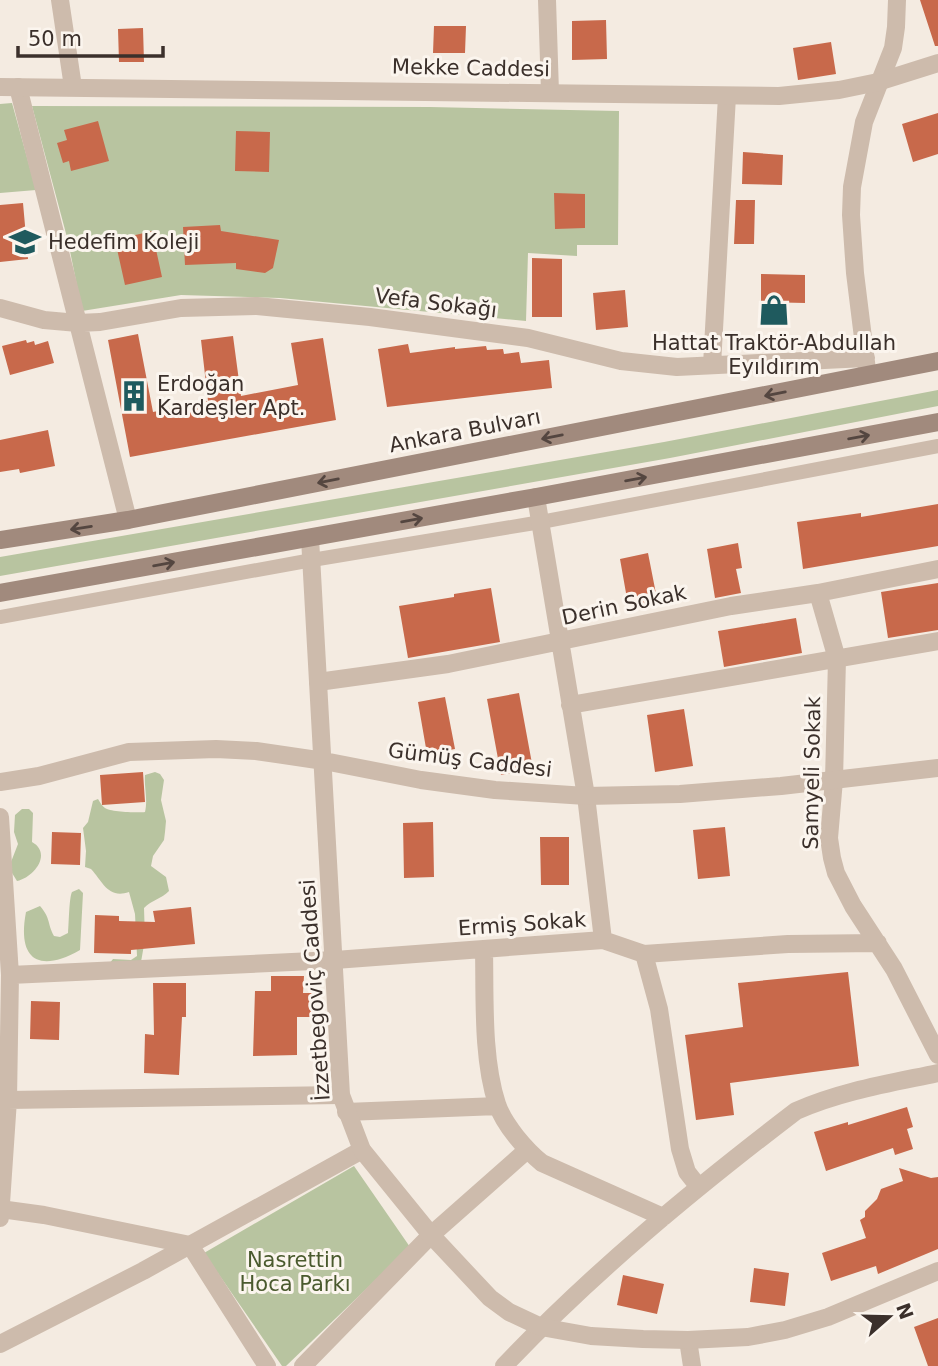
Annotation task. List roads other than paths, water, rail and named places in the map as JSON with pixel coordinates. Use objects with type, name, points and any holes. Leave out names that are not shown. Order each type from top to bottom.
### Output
[{"type":"main road","name":"Ankara Bulvarı","points":[[0,540],[128,520],[867,367],[938,361]]},
{"type":"main road","points":[[0,593],[938,422]]},
{"type":"street","points":[[60,0],[73,87]]},
{"type":"street","points":[[547,0],[550,92]]},
{"type":"street","points":[[867,367],[855,273],[852,187],[861,131],[893,48],[897,0]]},
{"type":"street","name":"Mekke Caddesi","points":[[9,87],[792,95],[878,82],[938,63]]},
{"type":"street","points":[[9,87],[78,323],[128,520]]},
{"type":"street","points":[[712,365],[727,96]]},
{"type":"street","name":"Vefa Sokağı","points":[[0,308],[44,320],[78,323],[100,322],[181,308],[257,306],[370,317],[528,338],[643,365],[867,367]]},
{"type":"street","points":[[0,617],[312,560],[541,522],[938,446]]},
{"type":"street","points":[[536,497],[586,796],[603,940]]},
{"type":"street","name":"İzzetbegoviç Caddesi","points":[[310,538],[344,1103],[362,1150],[431,1235],[490,1298],[509,1312],[541,1327],[592,1336],[688,1340],[748,1337],[785,1330],[828,1317],[938,1271]]},
{"type":"street","name":"Derin Sokak","points":[[318,682],[448,664],[731,606],[818,593],[938,569]]},
{"type":"street","name":"Samyeli Sokak","points":[[818,593],[837,659],[834,780],[829,838],[832,858],[836,873],[853,906],[878,943],[938,1055]]},
{"type":"street","points":[[570,705],[938,641]]},
{"type":"street","name":"Gümüş Caddesi","points":[[0,782],[39,776],[129,752],[160,750],[256,751],[455,785],[586,796],[680,794],[938,768]]},
{"type":"street","points":[[0,817],[10,975],[8,1100],[0,1212],[44,1214],[190,1245],[267,1366]]},
{"type":"street","name":"Ermiş Sokak","points":[[10,975],[335,960],[603,940],[644,954],[788,944],[878,943]]},
{"type":"street","points":[[484,949],[490,1066],[498,1106],[526,1151],[542,1163],[663,1217]]},
{"type":"street","points":[[644,954],[659,1009],[680,1149],[687,1172],[698,1186]]},
{"type":"street","points":[[504,1366],[541,1327],[698,1186],[796,1111],[814,1103],[877,1085],[938,1073]]},
{"type":"street","points":[[8,1100],[498,1106]]},
{"type":"street","points":[[0,1344],[106,1291],[362,1150]]},
{"type":"street","points":[[303,1366],[431,1235],[526,1151]]},
{"type":"street","points":[[688,1340],[692,1366]]},
{"type":"place","name":"Hedefim Koleji","points":[[25,242]]},
{"type":"place","name":"Hattat Traktör-Abdullah Eyıldırım","points":[[774,310]]},
{"type":"place","name":"Erdoğan Kardeşler Apt.","points":[[134,396]]},
{"type":"park label","name":"Nasrettin Hoca Parkı","points":[[295,1272]]}]
